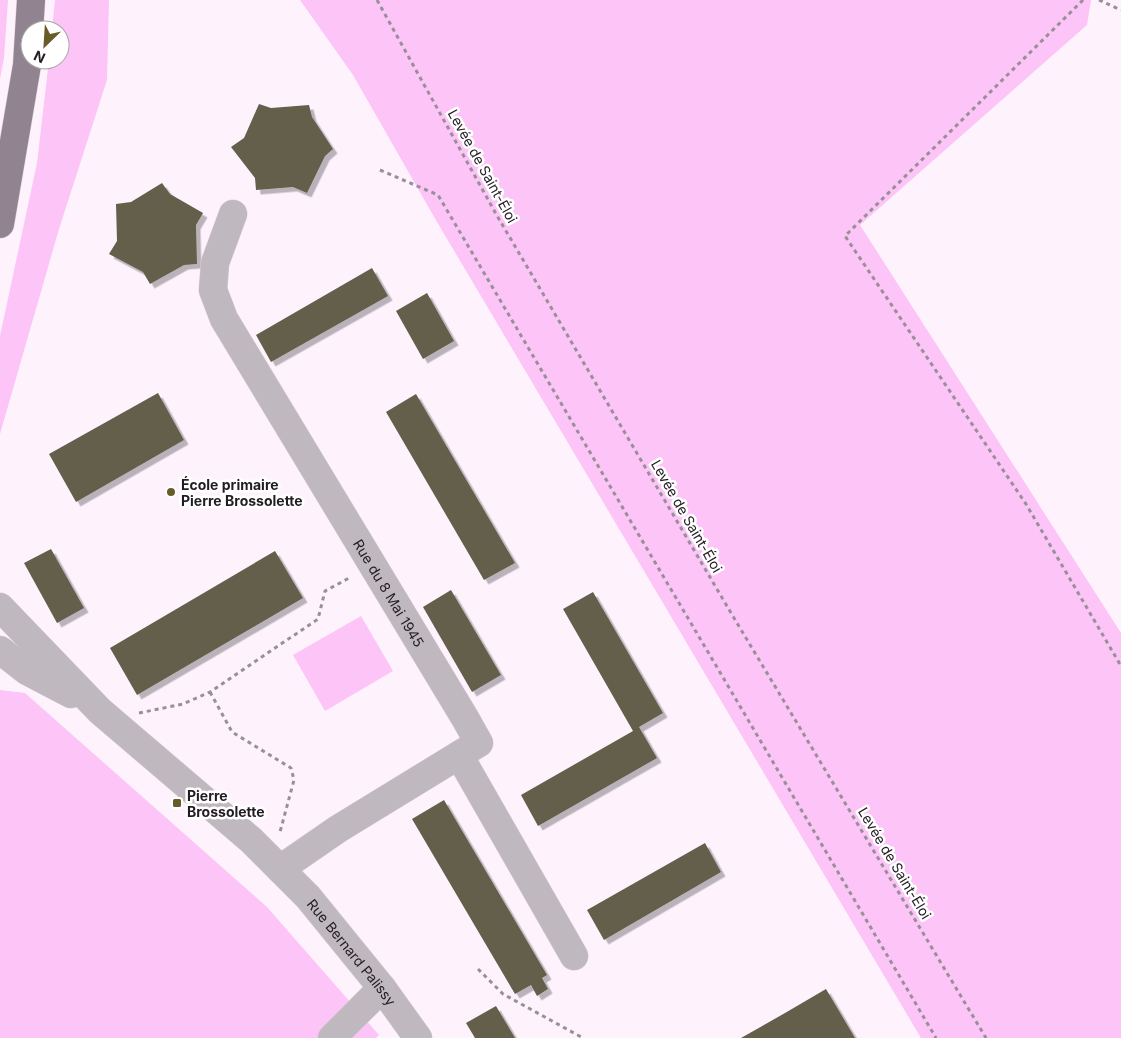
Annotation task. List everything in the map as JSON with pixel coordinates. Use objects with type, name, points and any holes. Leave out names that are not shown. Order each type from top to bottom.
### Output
[{"type":"main road","points":[[0,224],[27,65],[31,0]]},
{"type":"street","name":"Rue du 8 Mai 1945","points":[[233,214],[215,263],[213,290],[224,319],[479,744],[459,756]]},
{"type":"street","name":"Rue Bernard Palissy","points":[[0,607],[100,711],[251,840],[290,861],[308,897],[382,988],[418,1038]]},
{"type":"street","name":"Rue Bernard Palissy","points":[[0,650],[27,671],[46,679],[100,711]]},
{"type":"street","name":"Rue Bernard Palissy","points":[[0,673],[27,671]]},
{"type":"street","points":[[290,861],[459,756],[574,956]]},
{"type":"street","points":[[332,1038],[382,988]]},
{"type":"path","name":"Levée de Saint-Éloi","points":[[377,0],[496,214],[734,618],[986,1038]]},
{"type":"path","points":[[1083,0],[845,236],[1026,504],[1121,666]]},
{"type":"path","points":[[1099,0],[1121,10]]},
{"type":"path","points":[[380,170],[438,195],[936,1038]]},
{"type":"path","points":[[137,713],[183,704],[210,692],[318,619],[325,591],[372,565]]},
{"type":"path","points":[[210,692],[232,732],[291,768],[294,780],[279,831],[290,861]]},
{"type":"path","points":[[478,968],[503,994],[583,1038]]},
{"type":"shaded area","points":[[0,0],[8,0],[4,58],[0,79]]},
{"type":"shaded area","points":[[55,0],[109,0],[107,80],[59,229],[0,434],[0,336],[37,163],[48,70],[70,70],[70,20],[53,20]]},
{"type":"shaded area","points":[[300,0],[1091,0],[1087,25],[860,225],[1121,633],[1121,1038],[921,1038],[437,222],[353,75]]},
{"type":"shaded area","points":[[361,616],[393,671],[325,711],[293,655]]},
{"type":"shaded area","points":[[0,690],[25,693],[267,907],[379,1035],[376,1038],[0,1038]]},
{"type":"building","points":[[259,104],[271,108],[309,105],[312,117],[333,149],[325,156],[307,193],[293,187],[256,190],[255,178],[231,147],[244,138]]},
{"type":"building","points":[[162,183],[170,194],[203,213],[196,225],[197,264],[184,265],[150,284],[143,272],[109,254],[117,241],[116,204],[131,202]]},
{"type":"building","points":[[372,268],[388,296],[271,362],[256,335]]},
{"type":"building","points":[[427,293],[454,341],[423,359],[396,311]]},
{"type":"building","points":[[158,393],[184,440],[76,502],[49,454]]},
{"type":"building","points":[[416,394],[515,563],[484,580],[386,412]]},
{"type":"building","points":[[51,549],[84,608],[57,623],[24,563]]},
{"type":"building","points":[[275,551],[303,598],[137,695],[110,648]]},
{"type":"building","points":[[451,590],[501,675],[472,692],[423,607]]},
{"type":"building","points":[[593,592],[663,713],[639,727],[657,758],[538,826],[521,795],[633,731],[563,609]]},
{"type":"building","points":[[444,800],[547,975],[542,978],[548,989],[537,996],[531,985],[515,994],[412,819]]},
{"type":"building","points":[[705,843],[721,872],[604,940],[587,910]]},
{"type":"building","points":[[826,989],[855,1038],[741,1038],[785,1013]]},
{"type":"building","points":[[496,1006],[515,1038],[475,1038],[466,1023]]},
{"type":"place","name":"École primaire Pierre Brossolette","points":[[171,492]]},
{"type":"place","name":"Pierre Brossolette","points":[[177,803]]}]
